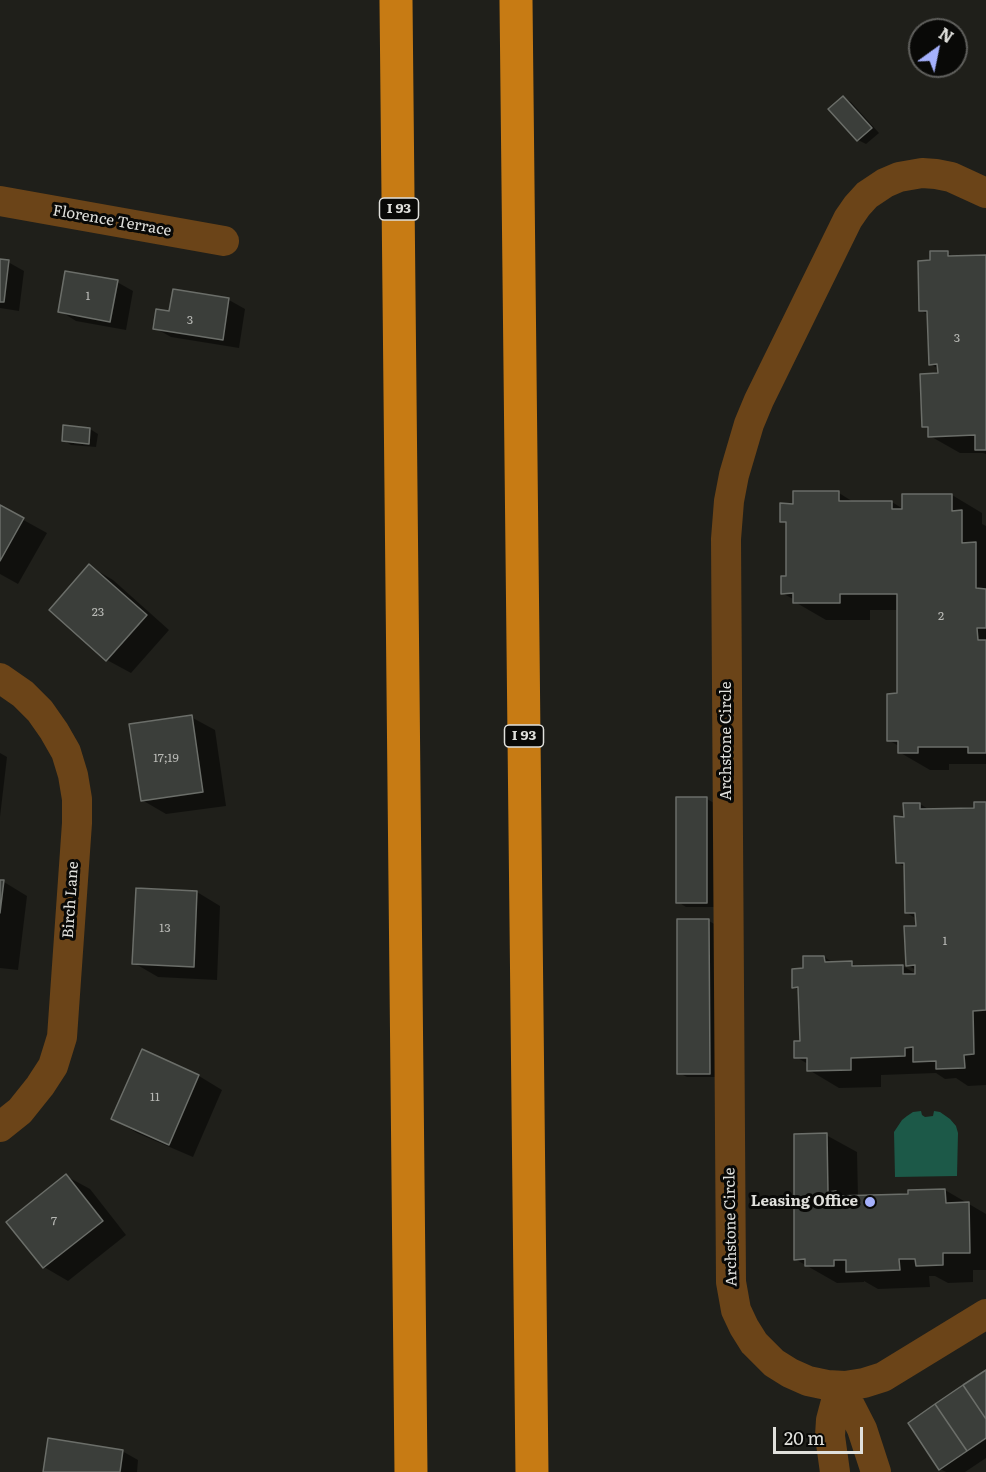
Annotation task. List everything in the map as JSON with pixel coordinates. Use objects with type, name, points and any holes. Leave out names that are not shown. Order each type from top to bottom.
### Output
[{"type":"highway","name":"I 93","points":[[396,0],[411,1472]]},
{"type":"highway","name":"I 93","points":[[516,0],[532,1472]]},
{"type":"street","name":"Archstone Circle","points":[[986,193],[951,177],[921,173],[899,177],[885,183],[856,206],[759,400],[741,449],[729,501],[726,539],[732,1292],[736,1310],[754,1344],[782,1368],[817,1383],[840,1386],[864,1383],[883,1377],[986,1314]]},
{"type":"street","name":"Florence Terrace","points":[[0,201],[224,241]]},
{"type":"street","name":"Birch Lane","points":[[0,678],[23,694],[40,711],[54,731],[66,752],[77,799],[62,1037],[52,1066],[40,1086],[21,1111],[0,1127]]},
{"type":"street","points":[[835,1472],[830,1436],[831,1420],[840,1386]]},
{"type":"street","points":[[840,1386],[862,1429],[876,1472]]},
{"type":"shaded area","points":[[921,1111],[925,1117],[933,1116],[934,1111],[940,1112],[956,1126],[958,1133],[957,1176],[895,1177],[894,1132],[907,1116]]},
{"type":"building","points":[[843,96],[872,128],[857,141],[828,109]]},
{"type":"building","points":[[930,251],[948,251],[948,256],[986,255],[986,450],[975,450],[975,435],[928,437],[928,427],[922,427],[920,374],[938,373],[937,364],[929,365],[927,311],[919,311],[918,261],[930,260]]},
{"type":"building","points":[[0,259],[9,260],[4,302],[0,302]]},
{"type":"building","points":[[65,271],[118,280],[110,322],[58,312]]},
{"type":"building","points":[[173,289],[229,298],[223,340],[153,329],[156,309],[169,311]]},
{"type":"building","points":[[63,425],[90,428],[89,444],[62,441]]},
{"type":"building","points":[[793,491],[839,491],[839,501],[892,501],[892,509],[902,509],[902,494],[952,494],[952,511],[962,510],[962,543],[976,542],[976,588],[986,589],[986,628],[977,628],[978,640],[986,640],[986,753],[968,753],[968,747],[918,747],[918,753],[898,753],[898,741],[887,741],[887,694],[897,693],[897,594],[840,594],[840,603],[793,603],[793,593],[781,594],[781,576],[786,576],[786,522],[780,522],[780,503],[793,504]]},
{"type":"building","points":[[0,505],[24,518],[0,561]]},
{"type":"building","points":[[89,564],[147,615],[106,661],[49,610]]},
{"type":"building","points":[[192,715],[203,792],[141,801],[129,724]]},
{"type":"building","points":[[676,797],[707,797],[707,903],[676,903]]},
{"type":"building","points":[[974,802],[986,802],[986,1010],[973,1011],[974,1054],[964,1055],[965,1068],[936,1069],[936,1061],[913,1062],[913,1047],[905,1048],[905,1056],[851,1058],[851,1070],[807,1071],[807,1058],[794,1058],[794,1041],[800,1041],[798,987],[792,988],[792,969],[803,968],[803,956],[824,956],[825,962],[852,961],[852,966],[903,965],[903,974],[915,974],[915,965],[906,966],[904,926],[916,926],[915,913],[905,913],[904,863],[896,863],[894,816],[904,817],[903,803],[920,803],[920,809],[974,808]]},
{"type":"building","points":[[0,880],[4,880],[0,913]]},
{"type":"building","points":[[136,888],[197,891],[194,967],[132,964]]},
{"type":"building","points":[[677,919],[709,919],[710,1074],[677,1074]]},
{"type":"building","points":[[142,1049],[199,1075],[169,1145],[111,1119]]},
{"type":"building","name":"Leasing Office","points":[[827,1133],[828,1192],[836,1191],[836,1196],[908,1194],[908,1190],[945,1189],[946,1203],[969,1202],[970,1253],[943,1253],[943,1265],[916,1266],[915,1259],[899,1259],[900,1270],[846,1272],[846,1260],[834,1260],[834,1266],[805,1266],[805,1259],[794,1260],[794,1134]]},
{"type":"building","points":[[66,1174],[103,1221],[43,1268],[6,1222]]},
{"type":"building","points":[[986,1370],[986,1419],[963,1385]]},
{"type":"building","points":[[963,1385],[986,1419],[986,1438],[967,1451],[935,1404]]},
{"type":"building","points":[[935,1404],[967,1451],[939,1470],[908,1423]]},
{"type":"building","points":[[48,1438],[123,1450],[120,1472],[43,1472]]},
{"type":"place","name":"Leasing Office","points":[[870,1202]]}]
